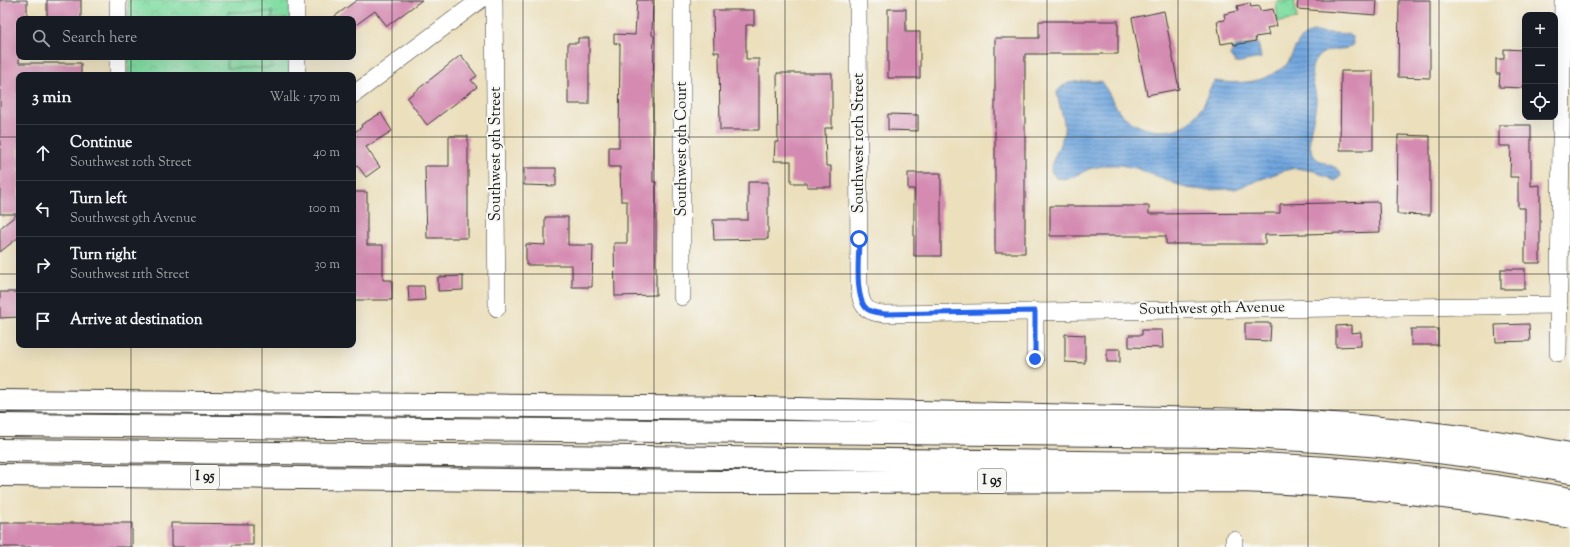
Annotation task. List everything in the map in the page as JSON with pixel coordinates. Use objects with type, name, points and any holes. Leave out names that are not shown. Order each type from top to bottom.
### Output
[{"type":"highway","points":[[0,401],[755,408],[1288,421],[1331,423],[1416,431],[1570,454]]},
{"type":"highway","points":[[240,427],[395,404]]},
{"type":"highway","points":[[0,425],[1260,438],[1375,444],[1485,458],[1570,472]]},
{"type":"highway","points":[[0,450],[1259,464],[1383,472],[1466,482],[1570,499]]},
{"type":"highway","name":"I 95","points":[[0,475],[733,482],[1233,481],[1320,485],[1396,491],[1485,503],[1570,517]]},
{"type":"street","points":[[118,0],[118,16]]},
{"type":"street","points":[[296,0],[296,16]]},
{"type":"street","points":[[356,93],[480,0]]},
{"type":"street","name":"Southwest 9th Street","points":[[494,0],[497,308]]},
{"type":"street","name":"Southwest 9th Court","points":[[682,0],[682,298]]},
{"type":"street","name":"Southwest 10th Street","points":[[858,0],[859,284],[860,296],[866,309]]},
{"type":"street","points":[[1558,354],[1563,0]]},
{"type":"street","points":[[118,60],[118,72]]},
{"type":"street","points":[[297,60],[297,72]]},
{"type":"street","name":"Southwest 9th Avenue","points":[[866,309],[885,314],[1558,305]]},
{"type":"street","points":[[1035,311],[1035,359]]},
{"type":"green space","points":[[128,0],[290,0],[290,16],[128,16]]},
{"type":"green space","points":[[1294,0],[1297,19],[1278,22],[1276,2]]},
{"type":"green space","points":[[228,12],[272,12],[272,16],[228,16]]},
{"type":"green space","points":[[128,60],[291,60],[291,72],[128,72]]},
{"type":"green space","points":[[227,60],[271,60],[271,68],[227,68]]},
{"type":"water","points":[[1313,32],[1347,34],[1352,37],[1353,43],[1351,47],[1324,52],[1317,58],[1312,69],[1312,80],[1316,102],[1310,137],[1311,150],[1317,159],[1340,171],[1341,177],[1335,181],[1314,171],[1295,168],[1235,189],[1203,190],[1186,188],[1136,168],[1120,165],[1106,165],[1089,169],[1068,179],[1056,178],[1051,171],[1053,161],[1064,132],[1064,122],[1057,92],[1064,85],[1083,81],[1102,82],[1119,111],[1127,119],[1146,129],[1168,131],[1188,123],[1196,116],[1203,106],[1211,86],[1215,81],[1239,83],[1255,81],[1270,75],[1287,64],[1303,37]]},
{"type":"water","points":[[1258,43],[1261,58],[1235,63],[1235,60],[1230,56],[1233,52],[1232,48]]},
{"type":"building","points":[[0,0],[27,0],[27,16],[16,16],[16,60],[19,60],[19,63],[81,63],[81,72],[16,72],[16,214],[0,214]]},
{"type":"building","points":[[47,0],[81,0],[81,16],[47,16]]},
{"type":"building","points":[[357,0],[422,0],[387,26],[375,11],[356,25],[356,16],[335,16]]},
{"type":"building","points":[[637,0],[653,0],[653,182],[656,182],[656,295],[615,296],[614,243],[627,243],[627,201],[621,201],[620,167],[609,167],[609,147],[619,147],[620,44],[614,43],[614,34],[635,35]]},
{"type":"building","points":[[1298,0],[1377,0],[1376,15],[1297,9]]},
{"type":"building","points":[[1399,0],[1430,0],[1430,78],[1398,77]]},
{"type":"building","points":[[1250,3],[1251,7],[1259,6],[1260,11],[1273,9],[1277,26],[1267,28],[1269,35],[1255,37],[1256,41],[1234,45],[1233,42],[1221,44],[1217,21],[1225,20],[1224,14],[1238,11],[1237,6]]},
{"type":"building","points":[[888,9],[906,9],[906,32],[920,32],[920,78],[888,78]]},
{"type":"building","points":[[713,10],[754,10],[754,25],[746,25],[746,59],[759,59],[759,130],[720,130],[719,52],[714,52]]},
{"type":"building","points":[[1164,11],[1179,89],[1147,95],[1132,18]]},
{"type":"building","points":[[1039,21],[1118,21],[1118,54],[1025,54],[1025,253],[995,253],[995,38],[1039,38]]},
{"type":"building","points":[[578,38],[589,38],[589,104],[568,104],[568,43],[578,43]]},
{"type":"building","points":[[1504,49],[1522,50],[1522,88],[1499,87],[1500,74],[1496,74],[1496,59],[1504,59]]},
{"type":"building","points":[[461,55],[477,76],[471,80],[477,87],[427,125],[407,98]]},
{"type":"building","points":[[1341,71],[1373,71],[1373,150],[1340,150]]},
{"type":"building","points":[[777,73],[832,73],[832,128],[825,128],[826,166],[831,166],[831,187],[807,187],[807,183],[791,183],[791,161],[774,161],[775,142],[778,142]]},
{"type":"building","points":[[381,113],[392,131],[366,147],[380,167],[366,177],[356,166],[356,131],[362,127],[361,125]]},
{"type":"building","points":[[888,114],[918,115],[918,131],[888,130]]},
{"type":"building","points":[[1499,125],[1531,125],[1531,186],[1540,185],[1540,263],[1525,263],[1525,208],[1518,208],[1518,177],[1510,177],[1511,146],[1499,146]]},
{"type":"building","points":[[1398,135],[1430,136],[1430,215],[1397,214]]},
{"type":"building","points":[[449,136],[468,136],[468,238],[427,238],[425,166],[449,166]]},
{"type":"building","points":[[524,168],[556,168],[556,186],[524,185]]},
{"type":"building","points":[[908,173],[941,173],[941,256],[914,256],[914,189],[908,189]]},
{"type":"building","points":[[748,182],[768,182],[768,239],[714,240],[713,220],[748,220]]},
{"type":"building","points":[[356,192],[367,192],[367,245],[383,245],[383,280],[392,280],[392,300],[356,300]]},
{"type":"building","points":[[1379,202],[1380,232],[1265,235],[1265,244],[1166,244],[1166,236],[1050,236],[1050,206],[1149,206],[1149,214],[1280,213],[1280,204]]},
{"type":"building","points":[[16,216],[16,239],[0,252],[0,228]]},
{"type":"building","points":[[545,217],[568,217],[568,245],[593,245],[592,287],[572,287],[572,265],[526,265],[526,244],[545,245]]},
{"type":"building","points":[[1501,269],[1525,269],[1525,289],[1501,289]]},
{"type":"building","points":[[463,276],[463,290],[438,291],[438,277]]},
{"type":"building","points":[[408,286],[424,286],[425,300],[409,301]]},
{"type":"building","points":[[0,292],[16,292],[16,317],[0,318]]},
{"type":"building","points":[[1245,323],[1271,323],[1270,341],[1245,340]]},
{"type":"building","points":[[1529,324],[1530,341],[1496,342],[1495,325]]},
{"type":"building","points":[[1351,325],[1351,333],[1361,332],[1361,346],[1336,347],[1336,326]]},
{"type":"building","points":[[1411,329],[1438,329],[1438,345],[1411,345]]},
{"type":"building","points":[[1142,330],[1162,330],[1163,348],[1129,347],[1129,335],[1142,335]]},
{"type":"building","points":[[1065,334],[1085,335],[1085,363],[1065,362]]},
{"type":"building","points":[[1107,349],[1120,349],[1120,362],[1107,362]]},
{"type":"building","points":[[0,523],[132,523],[132,547],[0,547]]},
{"type":"building","points":[[171,523],[253,524],[253,545],[232,545],[232,547],[171,547]]},
{"type":"route","points":[[859,239],[859,290],[866,309],[885,314],[1035,311],[1035,359]]}]
